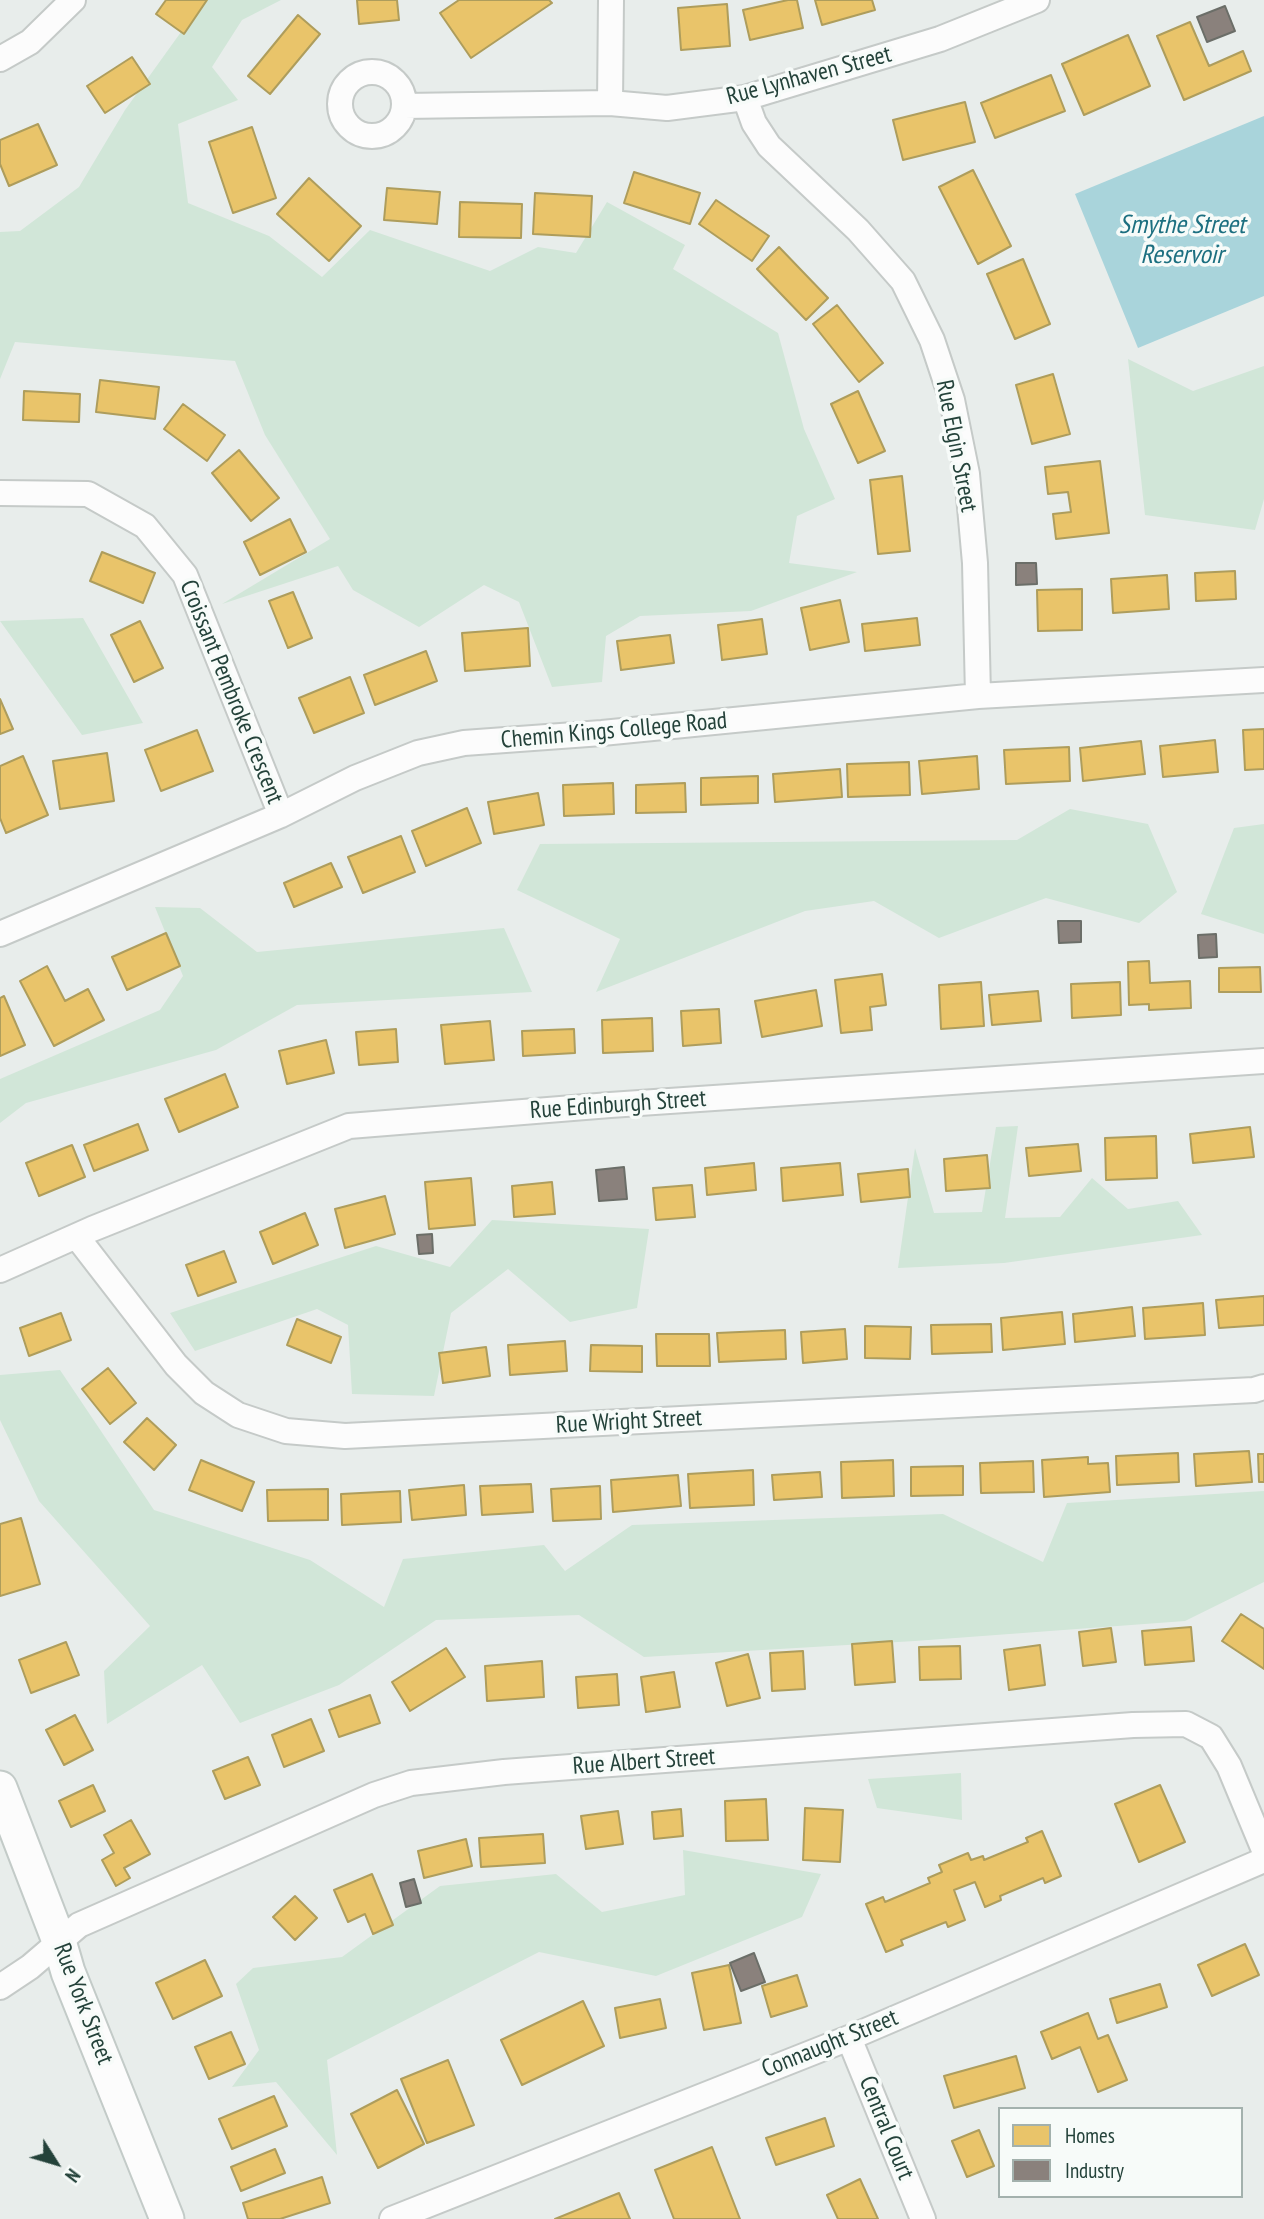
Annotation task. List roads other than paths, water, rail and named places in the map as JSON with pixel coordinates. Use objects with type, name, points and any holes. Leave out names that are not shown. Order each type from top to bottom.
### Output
[{"type":"street","points":[[0,59],[30,42],[73,0]]},
{"type":"street","points":[[610,103],[611,0]]},
{"type":"street","name":"Rue Lynhaven Street","points":[[404,106],[610,103],[667,107],[745,98],[940,38],[1037,0]]},
{"type":"street","name":"Rue Elgin Street","points":[[745,98],[754,123],[769,146],[858,230],[903,281],[932,340],[952,400],[967,474],[975,563],[978,696]]},
{"type":"street","name":"Croissant Pembroke Crescent","points":[[0,493],[88,494],[145,526],[185,575],[281,815]]},
{"type":"street","name":"Chemin Kings College Road","points":[[0,934],[281,815],[368,773],[418,753],[464,743],[615,732],[978,696],[1264,680]]},
{"type":"street","name":"Rue Edinburgh Street","points":[[0,1270],[349,1126],[610,1105],[1264,1061]]},
{"type":"street","name":"Rue Wright Street","points":[[77,1237],[176,1365],[204,1394],[238,1415],[286,1431],[358,1435],[1254,1390],[1264,1387]]},
{"type":"street","name":"Rue Albert Street","points":[[0,1987],[30,1967],[79,1925],[374,1795],[411,1783],[517,1771],[1186,1724],[1211,1737],[1229,1766],[1264,1850]]},
{"type":"street","name":"Rue York Street","points":[[0,1788],[59,1941],[68,1972],[167,2219]]},
{"type":"street","name":"Connaught Street","points":[[392,2219],[849,2038],[1264,1860]]},
{"type":"street","name":"Central Court","points":[[849,2038],[923,2219]]},
{"type":"water","name":"Smythe Street Reservoir","points":[[1264,116],[1264,296],[1138,348],[1075,194]]}]
